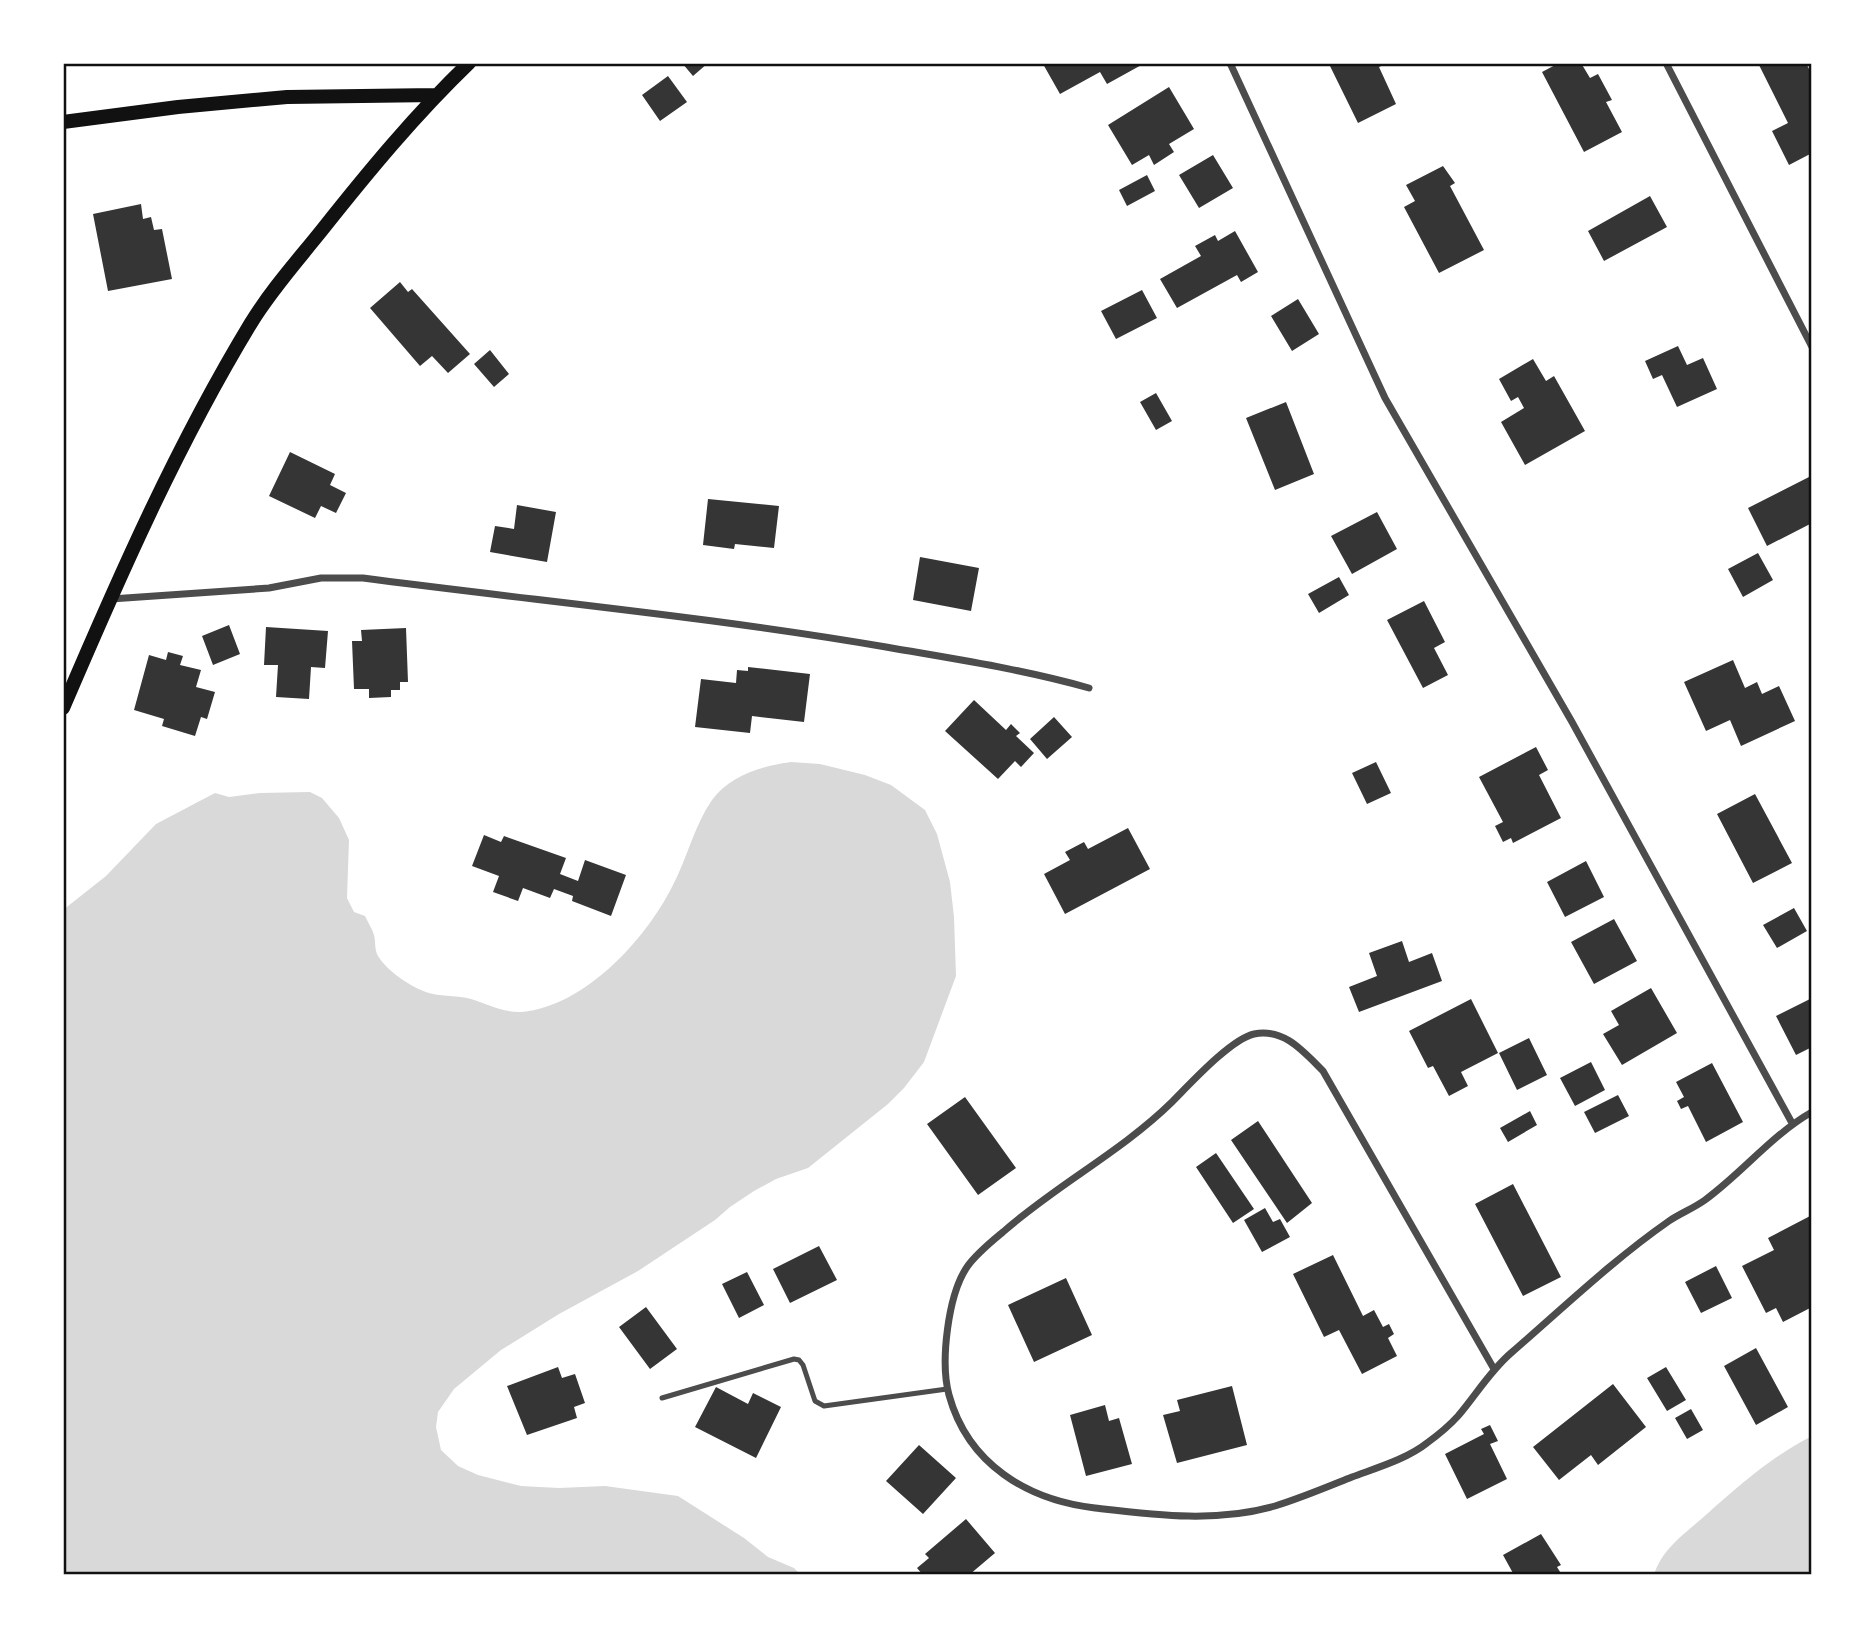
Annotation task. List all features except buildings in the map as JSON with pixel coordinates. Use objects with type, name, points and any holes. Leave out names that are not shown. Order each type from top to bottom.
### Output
[{"type":"main road","points":[[63,708],[182,447],[253,321],[337,210],[436,95],[469,63]]},
{"type":"main road","points":[[63,122],[286,97],[436,95]]},
{"type":"street","points":[[1230,63],[1385,398],[1573,722],[1793,1124]]},
{"type":"street","points":[[1666,63],[1812,347]]},
{"type":"street","points":[[111,599],[269,587],[321,579],[363,578],[722,621],[1032,673],[1089,688]]},
{"type":"street","points":[[1494,1369],[1323,1071],[1297,1044],[1275,1033],[1250,1034],[1222,1054],[1121,1147],[1035,1204],[986,1248],[967,1267],[951,1306],[945,1347],[947,1389],[955,1414],[981,1456],[1021,1488],[1078,1506],[1147,1514],[1208,1517],[1273,1507],[1423,1447],[1455,1419],[1494,1369],[1605,1271],[1671,1219],[1704,1202],[1793,1124],[1812,1112]]},
{"type":"lane","points":[[662,1398],[794,1359],[803,1365],[815,1401],[824,1406],[947,1389]]},
{"type":"shaded area","points":[[791,762],[820,764],[865,775],[891,785],[925,810],[937,834],[950,882],[956,976],[924,1062],[888,1104],[808,1168],[776,1179],[754,1191],[638,1271],[559,1314],[501,1350],[454,1389],[438,1412],[436,1427],[441,1450],[458,1466],[478,1475],[521,1486],[605,1486],[678,1496],[744,1538],[768,1557],[794,1568],[801,1575],[63,1575],[63,910],[106,876],[156,824],[215,793],[229,797],[310,792],[322,798],[339,818],[349,840],[347,898],[354,912],[365,916],[374,935],[378,956],[387,967],[422,991],[466,998],[502,1010],[522,1012],[545,1007],[590,984],[629,948],[660,907],[677,876],[700,821],[719,791],[747,773]]},
{"type":"shaded area","points":[[1812,1436],[1812,1575],[1654,1575],[1663,1557],[1684,1534],[1757,1472]]}]
